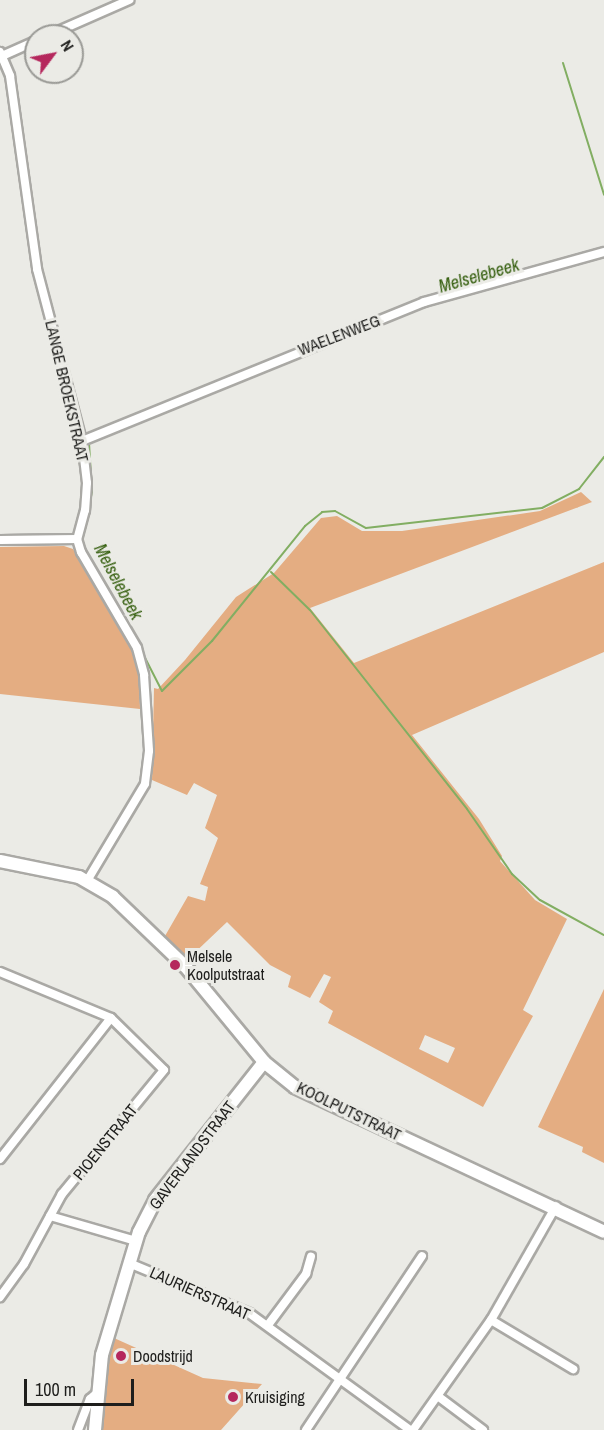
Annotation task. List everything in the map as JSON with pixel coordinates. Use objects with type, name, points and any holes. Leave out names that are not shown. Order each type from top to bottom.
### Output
[{"type":"street","points":[[75,24],[129,0]]},
{"type":"street","points":[[1,54],[24,45]]},
{"type":"street","name":"LANGE BROEKSTRAAT","points":[[1,54],[10,76],[37,269],[82,441],[87,483],[85,510],[78,539]]},
{"type":"street","name":"WAELENWEG","points":[[82,441],[424,302],[604,252]]},
{"type":"street","points":[[0,540],[78,539],[81,552],[140,655],[149,751],[141,795],[87,881]]},
{"type":"street","name":"KOOLPUTSTRAAT","points":[[0,861],[48,868],[87,881],[113,897],[168,949],[264,1062],[295,1087],[556,1206],[604,1232]]},
{"type":"street","points":[[0,972],[111,1018],[0,1159]]},
{"type":"street","name":"PIOENSTRAAT","points":[[0,1297],[24,1264],[62,1194],[164,1070],[111,1018]]},
{"type":"street","name":"GAVERLANDSTRAAT","points":[[95,1430],[96,1394],[102,1355],[136,1241],[155,1200],[264,1062]]},
{"type":"street","points":[[411,1430],[439,1397],[491,1320],[556,1206]]},
{"type":"street","points":[[50,1216],[136,1241]]},
{"type":"street","points":[[306,1430],[422,1256]]},
{"type":"street","name":"LAURIERSTRAAT","points":[[268,1325],[306,1274],[311,1257]]},
{"type":"street","name":"LAURIERSTRAAT","points":[[129,1263],[239,1307],[268,1325],[411,1430]]},
{"type":"street","points":[[491,1320],[573,1369]]},
{"type":"street","name":"GAVERLANDSTRAAT","points":[[78,1430],[90,1399],[96,1394]]},
{"type":"street","points":[[439,1397],[483,1430]]},
{"type":"shaded area","points":[[581,492],[592,502],[310,608],[354,663],[604,562],[604,652],[412,735],[479,819],[502,856],[500,861],[535,900],[567,919],[523,1010],[533,1016],[483,1107],[328,1023],[333,1011],[319,1002],[331,977],[324,974],[310,998],[288,987],[291,976],[270,965],[227,922],[187,960],[165,936],[188,896],[205,901],[208,887],[200,884],[218,838],[205,828],[217,795],[194,783],[187,795],[152,780],[154,688],[158,689],[185,660],[236,597],[274,573],[321,518],[337,516],[362,531],[402,531],[540,511]],"holes":[[[425,1035],[455,1048],[448,1063],[419,1049]]]},
{"type":"shaded area","points":[[64,546],[73,549],[133,650],[139,677],[140,709],[0,694],[0,547]]},
{"type":"shaded area","points":[[604,989],[604,1163],[582,1152],[583,1147],[538,1127]]},
{"type":"shaded area","points":[[114,1338],[203,1378],[262,1384],[221,1430],[101,1430],[102,1384]]},
{"type":"waterway","points":[[563,63],[604,195]]},
{"type":"waterway","name":"Melselebeek","points":[[595,259],[604,257]]},
{"type":"waterway","name":"Melselebeek","points":[[87,517],[92,492],[89,443]]},
{"type":"waterway","name":"Melselebeek","points":[[141,650],[162,691],[212,641],[305,526],[322,512],[335,511],[366,528],[542,508],[579,489],[604,457]]},
{"type":"waterway","points":[[271,572],[310,610],[467,809],[512,874],[540,900],[604,935]]},
{"type":"place","name":"Melsele Koolputstraat","points":[[175,965]]},
{"type":"place","name":"Doodstrijd","points":[[121,1356]]},
{"type":"place","name":"Kruisiging","points":[[233,1397]]}]
